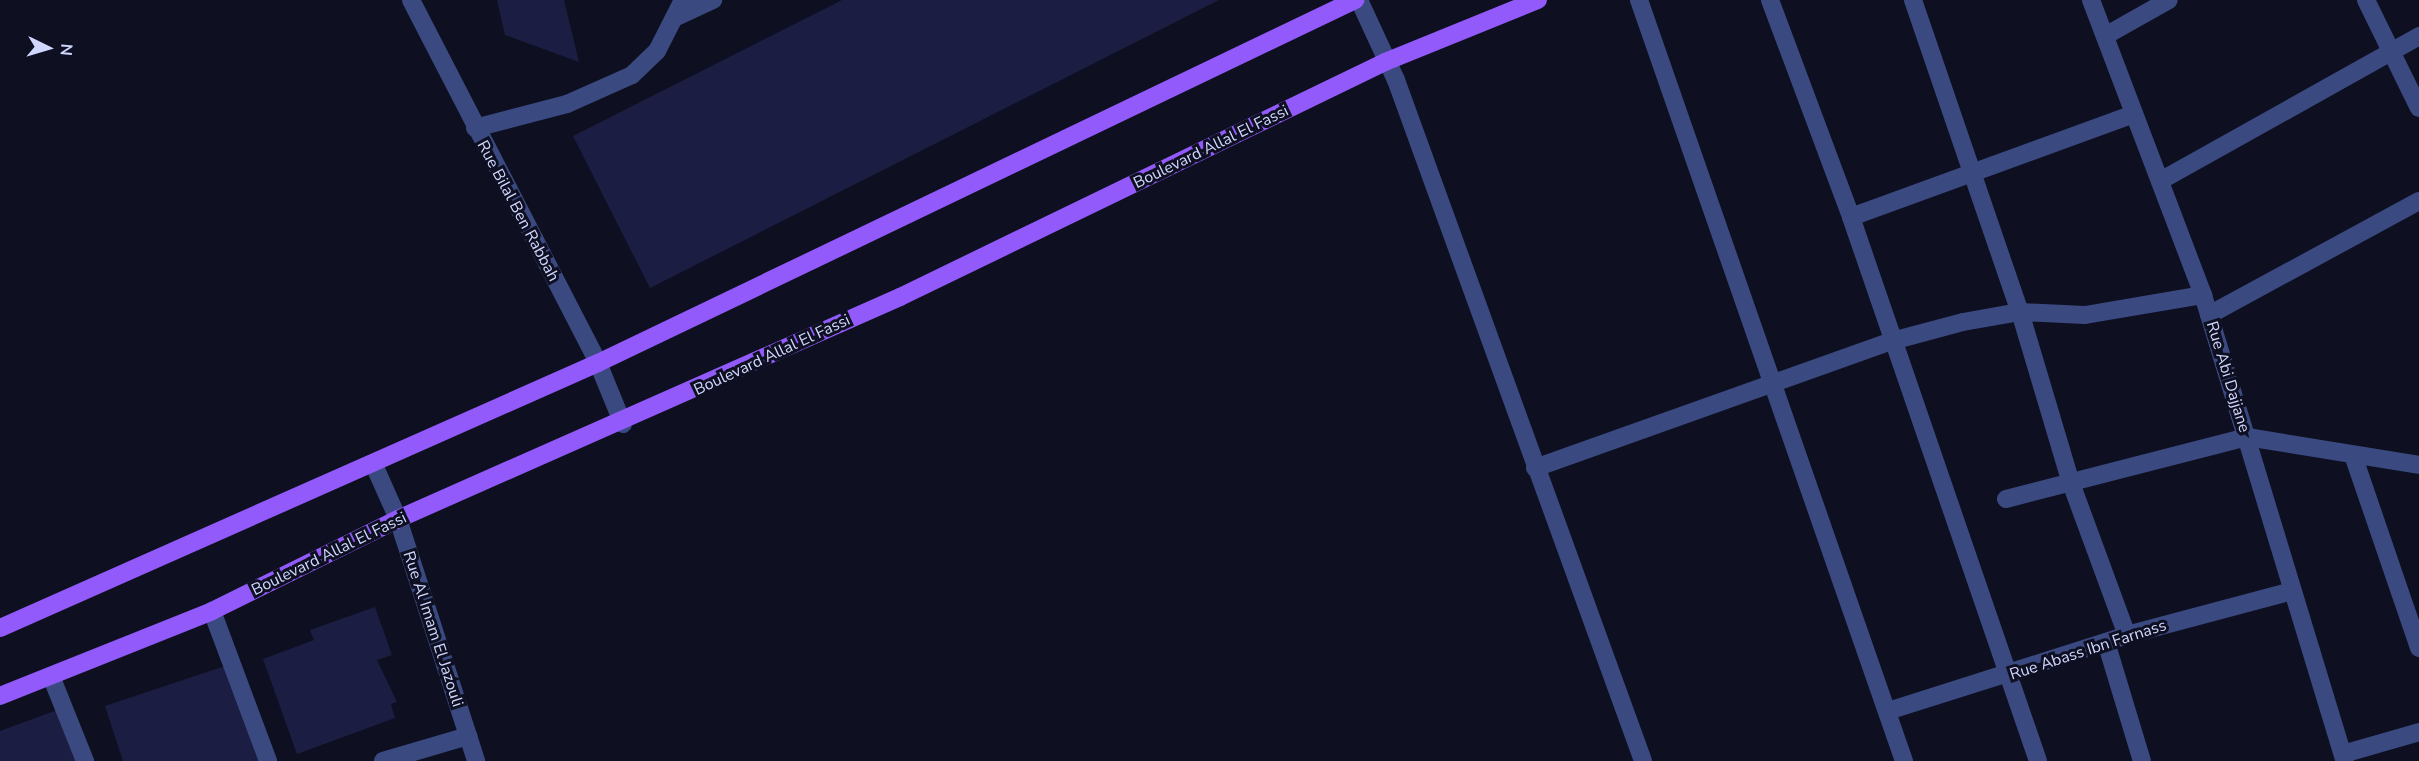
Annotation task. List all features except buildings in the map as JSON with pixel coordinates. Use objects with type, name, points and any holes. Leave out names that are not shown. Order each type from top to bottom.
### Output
[{"type":"main road","points":[[0,628],[374,465],[598,363],[1357,0]]},
{"type":"main road","name":"Boulevard Allal El Fassi","points":[[0,696],[212,611],[398,519],[623,423],[900,297],[1385,63],[1538,0]]},
{"type":"street","name":"Rue Bilal Ben Rabbah","points":[[411,0],[598,363],[623,423]]},
{"type":"street","points":[[475,128],[567,104],[632,75],[657,51],[680,8],[713,0]]},
{"type":"street","points":[[1357,0],[1385,63],[1396,80],[1643,761]]},
{"type":"street","points":[[1639,0],[1775,385],[1904,761]]},
{"type":"street","points":[[1770,0],[1851,217],[2038,761]]},
{"type":"street","points":[[1913,0],[2020,312],[2072,483],[2127,635]]},
{"type":"street","name":"Rue Abi Dajjane","points":[[2091,0],[2203,295],[2247,437],[2289,592],[2344,757]]},
{"type":"street","points":[[2105,36],[2169,0]]},
{"type":"street","points":[[2366,0],[2419,108]]},
{"type":"street","points":[[2160,181],[2419,36]]},
{"type":"street","points":[[1851,217],[2134,114]]},
{"type":"street","points":[[2209,315],[2419,201]]},
{"type":"street","points":[[1535,468],[1775,385],[1892,341],[2020,312],[2085,315],[2203,295]]},
{"type":"street","points":[[2006,499],[2247,437],[2419,465]]},
{"type":"street","points":[[2353,455],[2419,648]]},
{"type":"street","name":"Rue Al Imam El Jazouli","points":[[374,465],[398,519],[476,761]]},
{"type":"street","name":"Rue Abass Ibn Farnass","points":[[1888,711],[2010,675],[2127,635],[2289,592]]},
{"type":"street","points":[[212,611],[268,761]]},
{"type":"street","points":[[2106,642],[2142,761]]},
{"type":"street","points":[[51,676],[85,761]]},
{"type":"street","points":[[2344,757],[2419,732]]},
{"type":"street","points":[[383,761],[468,736]]}]
